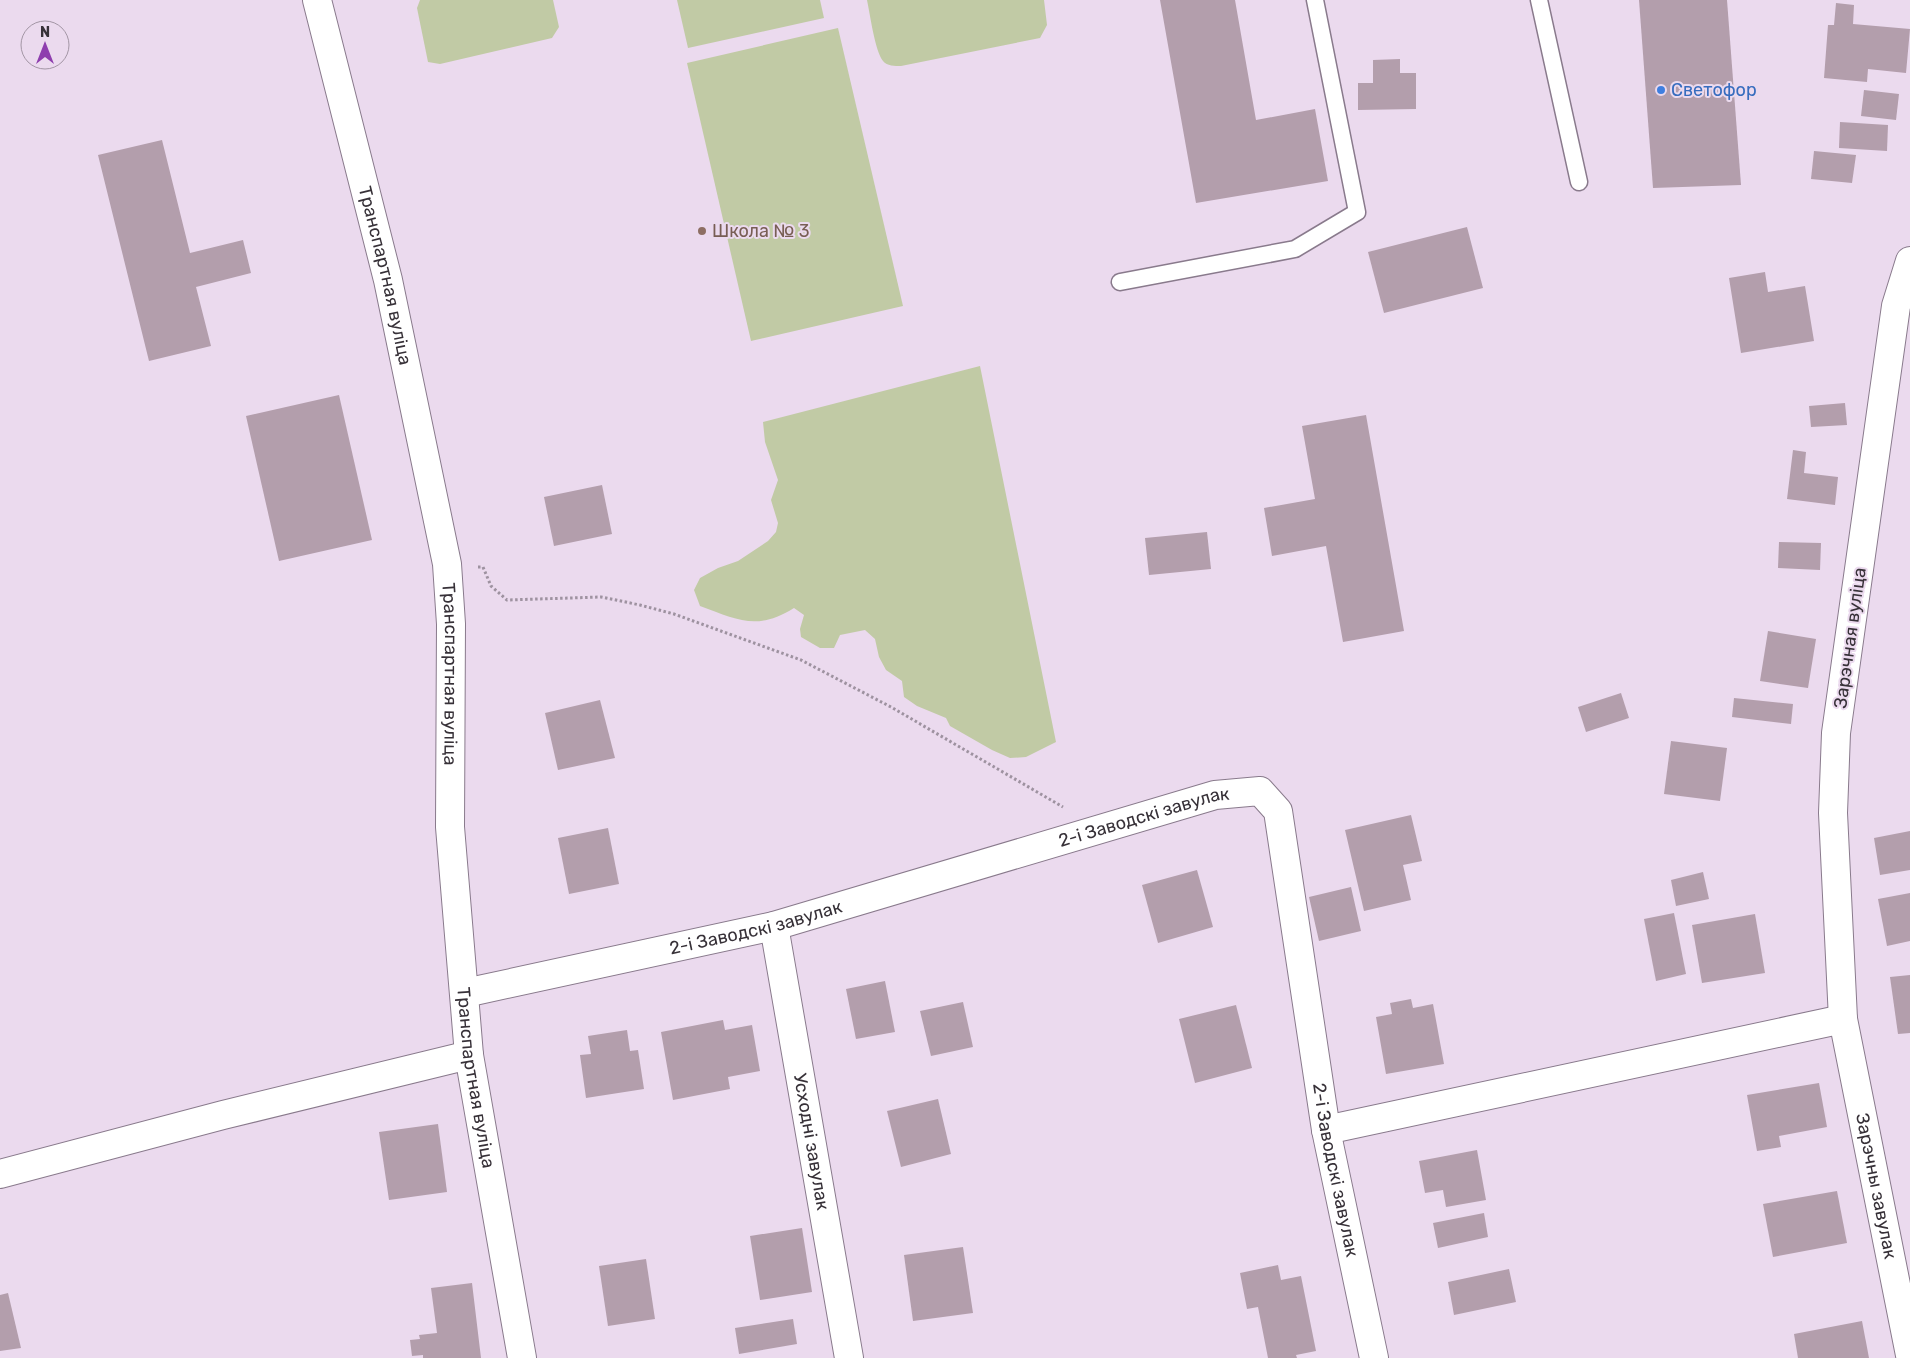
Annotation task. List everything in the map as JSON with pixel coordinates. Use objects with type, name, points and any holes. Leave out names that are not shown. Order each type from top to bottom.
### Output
[{"type":"street","name":"Транспартная вуліца","points":[[317,0],[388,280],[447,564],[451,624],[450,827],[469,1055],[522,1358]]},
{"type":"street","name":"Зарэчная вуліца","points":[[1843,1019],[1833,813],[1836,733],[1896,306],[1910,260]]},
{"type":"street","name":"2-і Заводскі завулак","points":[[465,993],[774,926],[1215,795],[1260,791],[1278,812],[1326,1130],[1374,1358]]},
{"type":"street","name":"Усходні завулак","points":[[774,926],[849,1358]]},
{"type":"street","points":[[1326,1130],[1843,1019]]},
{"type":"street","name":"Зарэчны завулак","points":[[1843,1019],[1910,1354]]},
{"type":"street","points":[[0,1174],[223,1115],[469,1055]]},
{"type":"lane","points":[[1120,282],[1295,249],[1357,212],[1315,0]]},
{"type":"lane","points":[[1540,0],[1578,182]]},
{"type":"path","points":[[447,564],[483,567],[491,586],[507,600],[601,598],[640,605],[674,614],[800,660],[891,707],[1064,807]]},
{"type":"green space","points":[[420,0],[553,0],[559,27],[552,38],[440,64],[428,62],[417,8]]},
{"type":"green space","points":[[677,0],[820,0],[824,18],[688,48]]},
{"type":"green space","points":[[867,0],[1044,0],[1047,25],[1040,38],[894,66],[885,63],[880,56]]},
{"type":"green space","points":[[838,28],[903,306],[751,341],[687,63]]},
{"type":"green space","points":[[980,366],[1056,742],[1026,757],[1010,758],[992,750],[950,726],[946,718],[917,706],[904,697],[902,681],[886,670],[879,657],[875,639],[865,630],[840,635],[834,648],[820,648],[801,637],[800,629],[804,615],[794,608],[769,619],[747,621],[700,606],[694,590],[700,578],[718,568],[738,561],[768,541],[776,532],[778,523],[771,500],[778,480],[765,442],[763,422]]},
{"type":"building","points":[[1160,0],[1235,0],[1256,120],[1315,109],[1328,181],[1196,203]]},
{"type":"building","points":[[1639,0],[1727,0],[1741,185],[1653,188]]},
{"type":"building","points":[[1836,3],[1854,5],[1853,24],[1910,29],[1906,73],[1868,69],[1867,82],[1824,78],[1828,25],[1834,25]]},
{"type":"building","points":[[1400,59],[1400,73],[1416,73],[1416,109],[1358,110],[1358,83],[1373,83],[1373,60]]},
{"type":"building","points":[[1864,90],[1899,94],[1896,120],[1861,116]]},
{"type":"building","points":[[1840,122],[1888,125],[1887,151],[1839,148]]},
{"type":"building","points":[[162,140],[190,253],[243,240],[251,273],[196,287],[211,346],[149,361],[98,155]]},
{"type":"building","points":[[1814,151],[1856,155],[1852,183],[1811,179]]},
{"type":"building","points":[[1467,227],[1483,288],[1384,313],[1368,252]]},
{"type":"building","points":[[1765,272],[1768,292],[1805,286],[1814,341],[1741,353],[1729,278]]},
{"type":"building","points":[[339,395],[372,540],[279,561],[246,416]]},
{"type":"building","points":[[1845,403],[1847,425],[1811,427],[1809,406]]},
{"type":"building","points":[[1366,415],[1404,631],[1343,642],[1326,546],[1272,556],[1264,508],[1315,499],[1302,426]]},
{"type":"building","points":[[1793,450],[1806,452],[1804,473],[1838,477],[1835,505],[1787,499]]},
{"type":"building","points":[[602,485],[612,534],[554,546],[544,497]]},
{"type":"building","points":[[1207,532],[1211,569],[1149,575],[1145,538]]},
{"type":"building","points":[[1779,542],[1821,543],[1820,570],[1778,568]]},
{"type":"building","points":[[1768,631],[1816,639],[1808,688],[1760,681]]},
{"type":"building","points":[[1621,693],[1629,718],[1586,732],[1578,707]]},
{"type":"building","points":[[1734,698],[1793,704],[1791,724],[1732,717]]},
{"type":"building","points":[[600,700],[615,758],[558,770],[545,713]]},
{"type":"building","points":[[1671,741],[1727,748],[1720,801],[1664,794]]},
{"type":"building","points":[[1411,815],[1422,861],[1403,865],[1411,900],[1364,911],[1345,830]]},
{"type":"building","points":[[608,828],[619,884],[569,894],[558,838]]},
{"type":"building","points":[[1910,831],[1910,870],[1880,875],[1874,838]]},
{"type":"building","points":[[1197,870],[1213,927],[1158,943],[1142,885]]},
{"type":"building","points":[[1703,872],[1709,899],[1676,906],[1671,880]]},
{"type":"building","points":[[1351,887],[1361,931],[1319,941],[1309,897]]},
{"type":"building","points":[[1910,893],[1910,941],[1887,946],[1878,899]]},
{"type":"building","points":[[1674,913],[1686,974],[1656,981],[1644,919]]},
{"type":"building","points":[[1755,914],[1765,973],[1702,983],[1692,925]]},
{"type":"building","points":[[1910,975],[1910,1033],[1898,1034],[1890,977]]},
{"type":"building","points":[[885,981],[895,1032],[856,1039],[846,989]]},
{"type":"building","points":[[1411,999],[1413,1008],[1433,1004],[1444,1064],[1386,1074],[1376,1017],[1392,1014],[1390,1003]]},
{"type":"building","points":[[963,1002],[973,1047],[931,1056],[920,1011]]},
{"type":"building","points":[[1236,1005],[1252,1068],[1195,1083],[1179,1019]]},
{"type":"building","points":[[723,1020],[725,1030],[752,1025],[760,1071],[728,1077],[730,1089],[673,1100],[661,1032]]},
{"type":"building","points":[[627,1030],[630,1051],[638,1050],[644,1089],[586,1098],[580,1055],[591,1054],[588,1036]]},
{"type":"building","points":[[1819,1083],[1827,1127],[1779,1136],[1781,1147],[1757,1151],[1747,1095]]},
{"type":"building","points":[[938,1099],[951,1154],[901,1167],[887,1111]]},
{"type":"building","points":[[438,1124],[447,1192],[389,1200],[379,1132]]},
{"type":"building","points":[[1477,1150],[1486,1200],[1446,1207],[1443,1190],[1425,1193],[1419,1161]]},
{"type":"building","points":[[1837,1191],[1847,1243],[1773,1257],[1763,1204]]},
{"type":"building","points":[[1484,1213],[1488,1237],[1438,1248],[1433,1223]]},
{"type":"building","points":[[802,1228],[812,1292],[760,1300],[750,1236]]},
{"type":"building","points":[[963,1247],[973,1313],[913,1321],[904,1255]]},
{"type":"building","points":[[646,1259],[655,1319],[608,1326],[599,1266]]},
{"type":"building","points":[[1278,1265],[1281,1280],[1301,1276],[1316,1351],[1296,1355],[1297,1358],[1268,1358],[1258,1307],[1247,1309],[1240,1273]]},
{"type":"building","points":[[1509,1269],[1516,1302],[1454,1315],[1448,1282]]},
{"type":"building","points":[[472,1283],[481,1358],[423,1358],[423,1355],[412,1356],[410,1340],[420,1339],[419,1335],[437,1333],[431,1288]]},
{"type":"building","points":[[8,1293],[21,1348],[0,1351],[0,1295]]},
{"type":"building","points":[[793,1319],[797,1344],[739,1354],[735,1328]]},
{"type":"building","points":[[1862,1321],[1869,1358],[1798,1358],[1794,1334]]},
{"type":"place","name":"Светофор","points":[[1661,90]]},
{"type":"place","name":"Школа № 3","points":[[702,231]]}]
